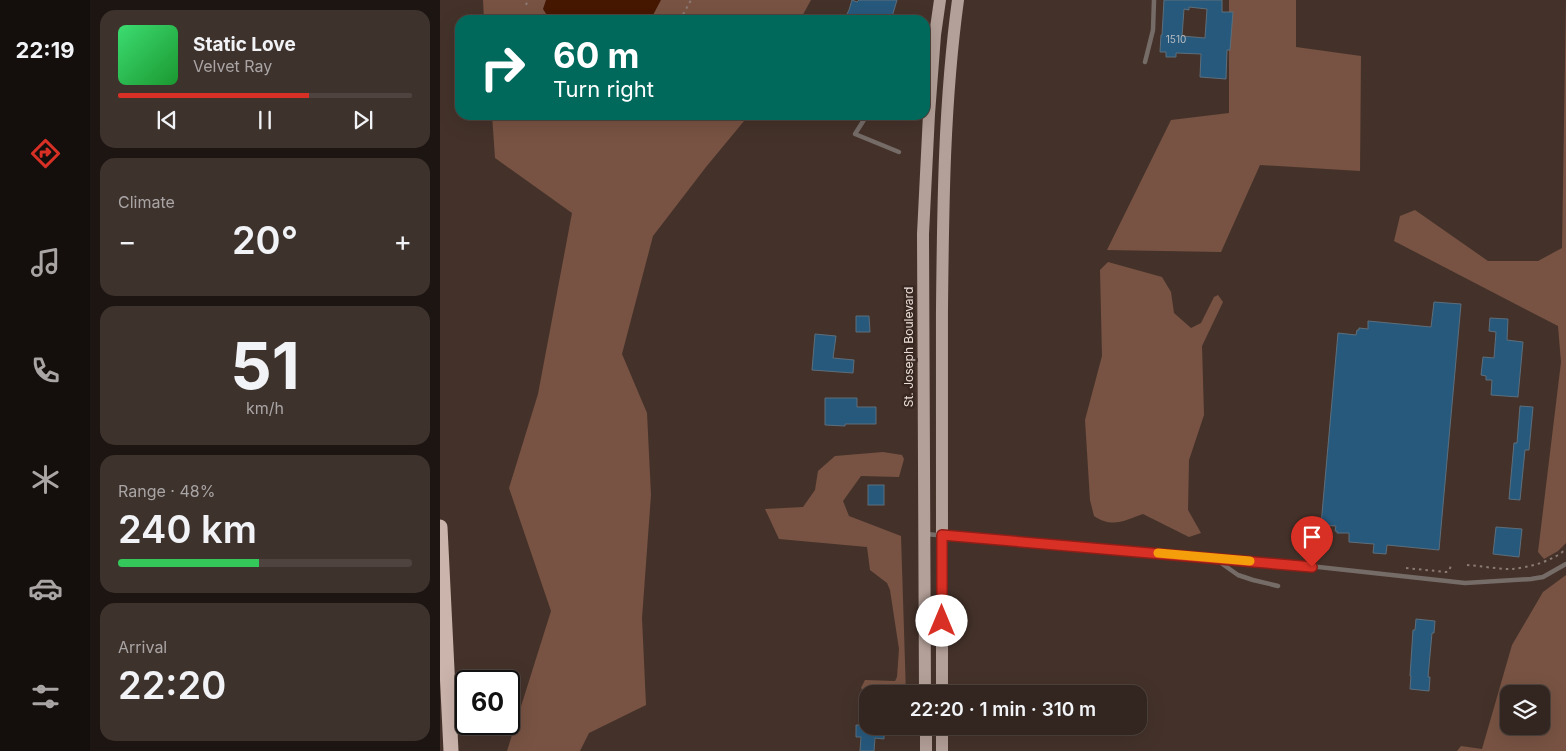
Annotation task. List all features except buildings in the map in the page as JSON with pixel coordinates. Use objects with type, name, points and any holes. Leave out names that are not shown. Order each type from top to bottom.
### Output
[{"type":"highway","points":[[440,527],[451,751]]},
{"type":"main road","name":"St. Joseph Boulevard","points":[[930,35],[940,0]]},
{"type":"main road","points":[[942,685],[943,230],[948,113],[958,0]]},
{"type":"main road","points":[[930,114],[948,113]]},
{"type":"main road","name":"St. Joseph Boulevard","points":[[924,120],[925,685]]},
{"type":"main road","points":[[923,372],[942,370]]},
{"type":"main road","points":[[926,735],[926,751]]},
{"type":"main road","points":[[942,735],[942,751]]},
{"type":"lane","points":[[1145,62],[1153,30],[1154,0]]},
{"type":"lane","points":[[864,120],[855,134],[899,152]]},
{"type":"lane","points":[[924,534],[1291,564],[1465,583],[1490,583],[1543,577],[1566,564]]},
{"type":"lane","points":[[1214,558],[1238,575],[1278,586]]},
{"type":"path","points":[[526,5],[528,0]]},
{"type":"path","points":[[683,15],[691,0]]},
{"type":"path","points":[[1467,565],[1512,569],[1546,561],[1559,556],[1566,550]]},
{"type":"path","points":[[1400,568],[1446,572],[1449,571],[1452,563]]},
{"type":"shaded area","points":[[483,0],[811,0],[803,15],[484,15]]},
{"type":"shaded area","points":[[546,0],[661,0],[653,15],[547,15],[543,9]]},
{"type":"shaded area","points":[[1229,0],[1296,0],[1296,47],[1361,56],[1360,171],[1260,165],[1221,252],[1107,250],[1171,120],[1229,113]]},
{"type":"shaded area","points":[[1566,0],[1566,543],[1558,551],[1544,559],[1538,552],[1561,362],[1558,326],[1394,241],[1400,216],[1415,210],[1488,261],[1538,261],[1562,248]]},
{"type":"shaded area","points":[[492,120],[745,120],[653,236],[622,354],[647,413],[651,495],[642,618],[646,705],[589,733],[580,751],[507,751],[512,735],[520,735],[520,710],[551,611],[509,488],[538,394],[572,213],[495,158]]},
{"type":"shaded area","points":[[1108,262],[1162,277],[1171,292],[1174,313],[1191,328],[1201,323],[1214,297],[1218,295],[1223,302],[1202,346],[1204,415],[1189,460],[1188,510],[1201,533],[1189,537],[1143,514],[1118,522],[1107,522],[1094,516],[1090,500],[1085,420],[1102,356],[1100,270]]},
{"type":"shaded area","points":[[883,452],[902,455],[904,459],[899,477],[861,476],[843,501],[849,516],[901,536],[906,685],[862,685],[865,680],[895,681],[899,649],[890,590],[887,583],[870,570],[867,547],[779,539],[765,509],[803,507],[815,490],[818,471],[835,456]]},
{"type":"shaded area","points":[[1566,575],[1566,751],[1457,751],[1461,746],[1482,749],[1500,687],[1500,735],[1550,735],[1550,685],[1500,685],[1512,645],[1543,592]]},
{"type":"slow traffic","points":[[1158,553],[1250,561]]},
{"type":"route","points":[[942,621],[942,535],[1312,567]]}]
